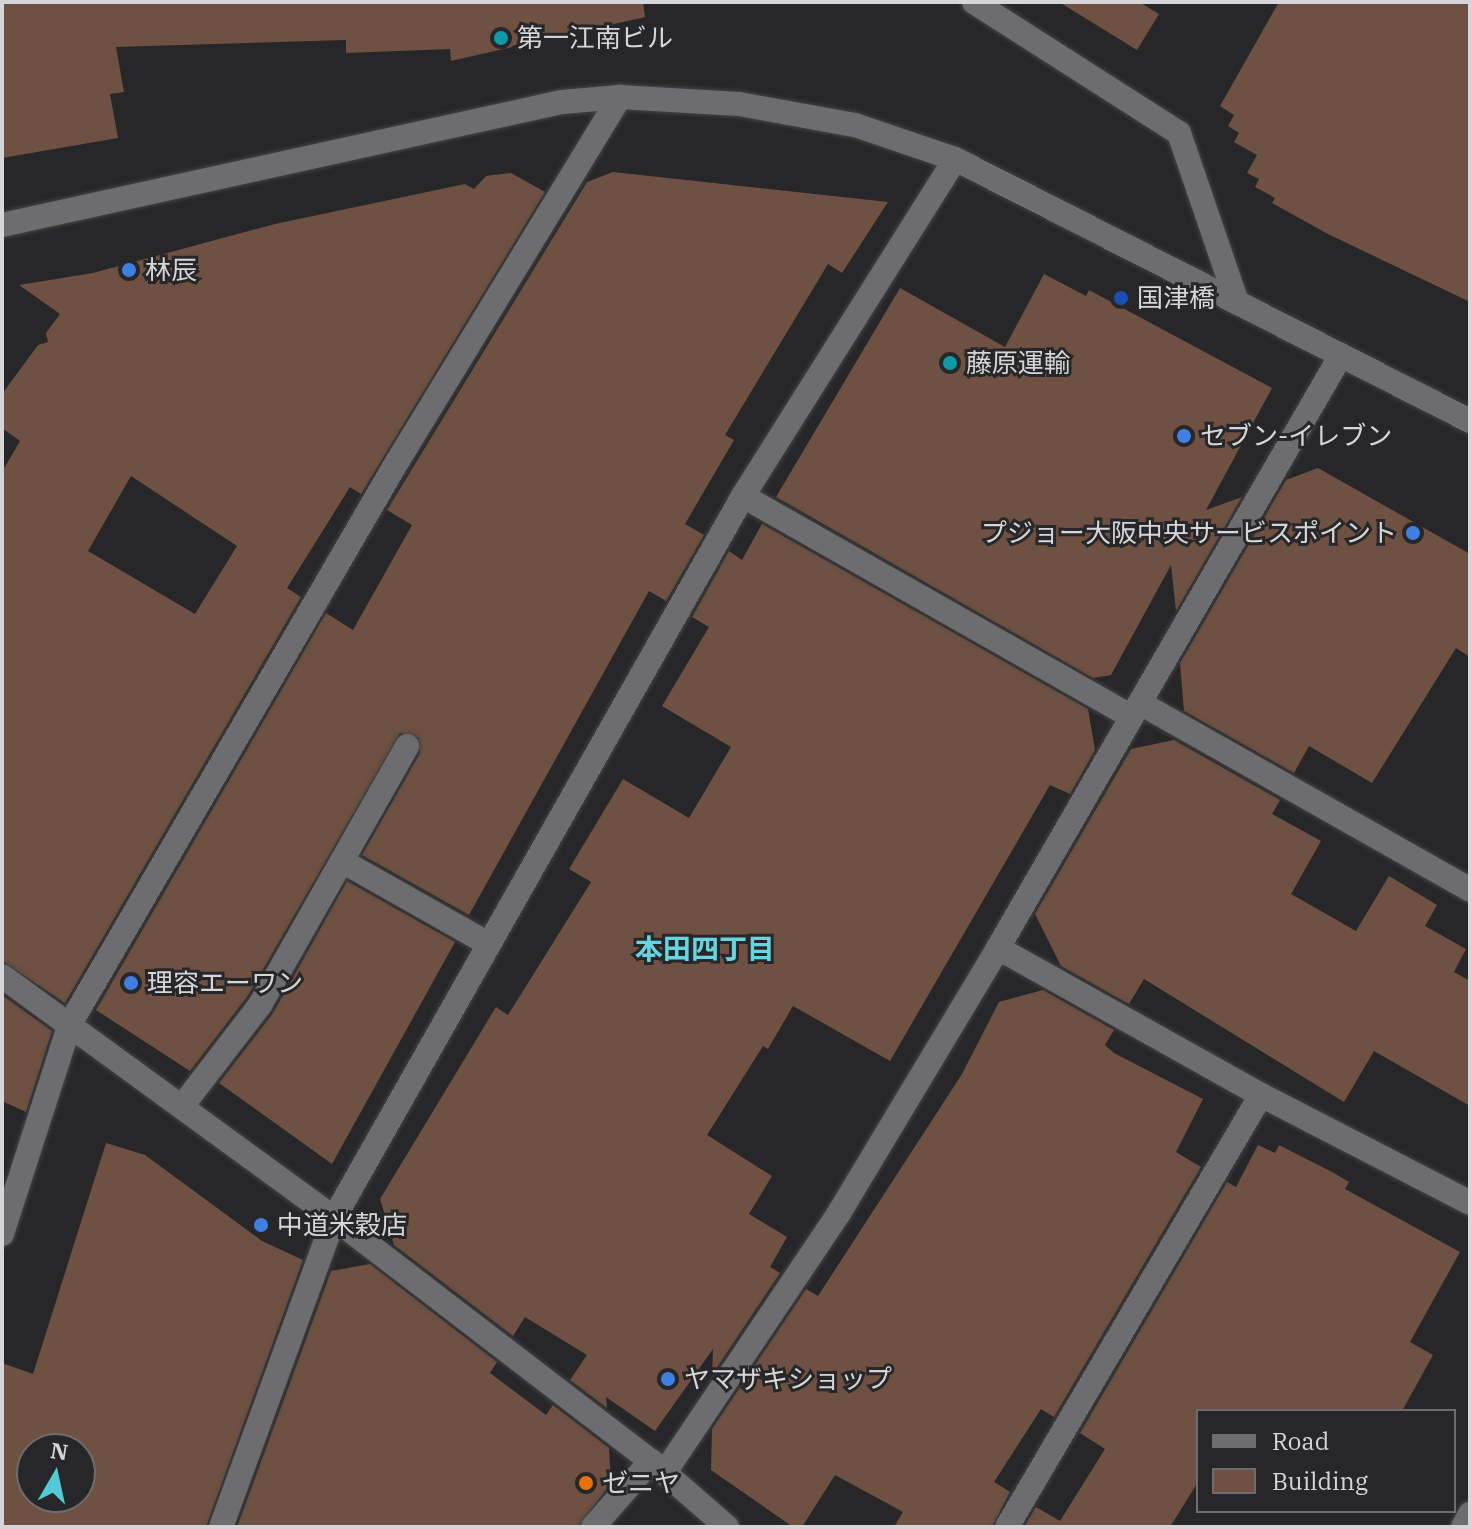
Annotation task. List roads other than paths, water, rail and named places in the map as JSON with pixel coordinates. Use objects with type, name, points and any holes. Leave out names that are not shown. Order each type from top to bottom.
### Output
[{"type":"street","points":[[974,2],[1179,133],[1237,302]]},
{"type":"street","points":[[2,1234],[70,1024],[397,462],[620,97]]},
{"type":"street","points":[[2,225],[520,109],[620,97],[797,113],[855,125],[955,159],[1470,421]]},
{"type":"street","points":[[221,1527],[334,1218],[743,496],[955,159]]},
{"type":"street","points":[[593,1527],[658,1467],[839,1213],[998,948],[1341,355]]},
{"type":"street","points":[[743,496],[1470,890]]},
{"type":"street","points":[[183,1105],[260,1005],[407,746]]},
{"type":"street","points":[[342,861],[489,944]]},
{"type":"street","points":[[998,948],[1261,1095],[1470,1203]]},
{"type":"street","points":[[2,976],[334,1218],[658,1467],[727,1527]]},
{"type":"street","points":[[1007,1527],[1261,1095]]},
{"type":"street","points":[[1463,1527],[1470,1514]]},
{"type":"place","name":"第一江南ビル","points":[[501,38]]},
{"type":"place","name":"林辰","points":[[129,270]]},
{"type":"place","name":"国津橋","points":[[1121,298]]},
{"type":"place","name":"藤原運輸","points":[[950,363]]},
{"type":"place","name":"セブン-イレブン","points":[[1184,436]]},
{"type":"place","name":"プジョー大阪中央サービスポイント","points":[[1413,533]]},
{"type":"place","name":"理容エーワン","points":[[131,983]]},
{"type":"place","name":"中道米穀店","points":[[261,1225]]},
{"type":"place","name":"ヤマザキショップ","points":[[668,1379]]},
{"type":"place","name":"ゼニヤ","points":[[586,1483]]},
{"type":"district","name":"本田四丁目","points":[[705,949]]}]
